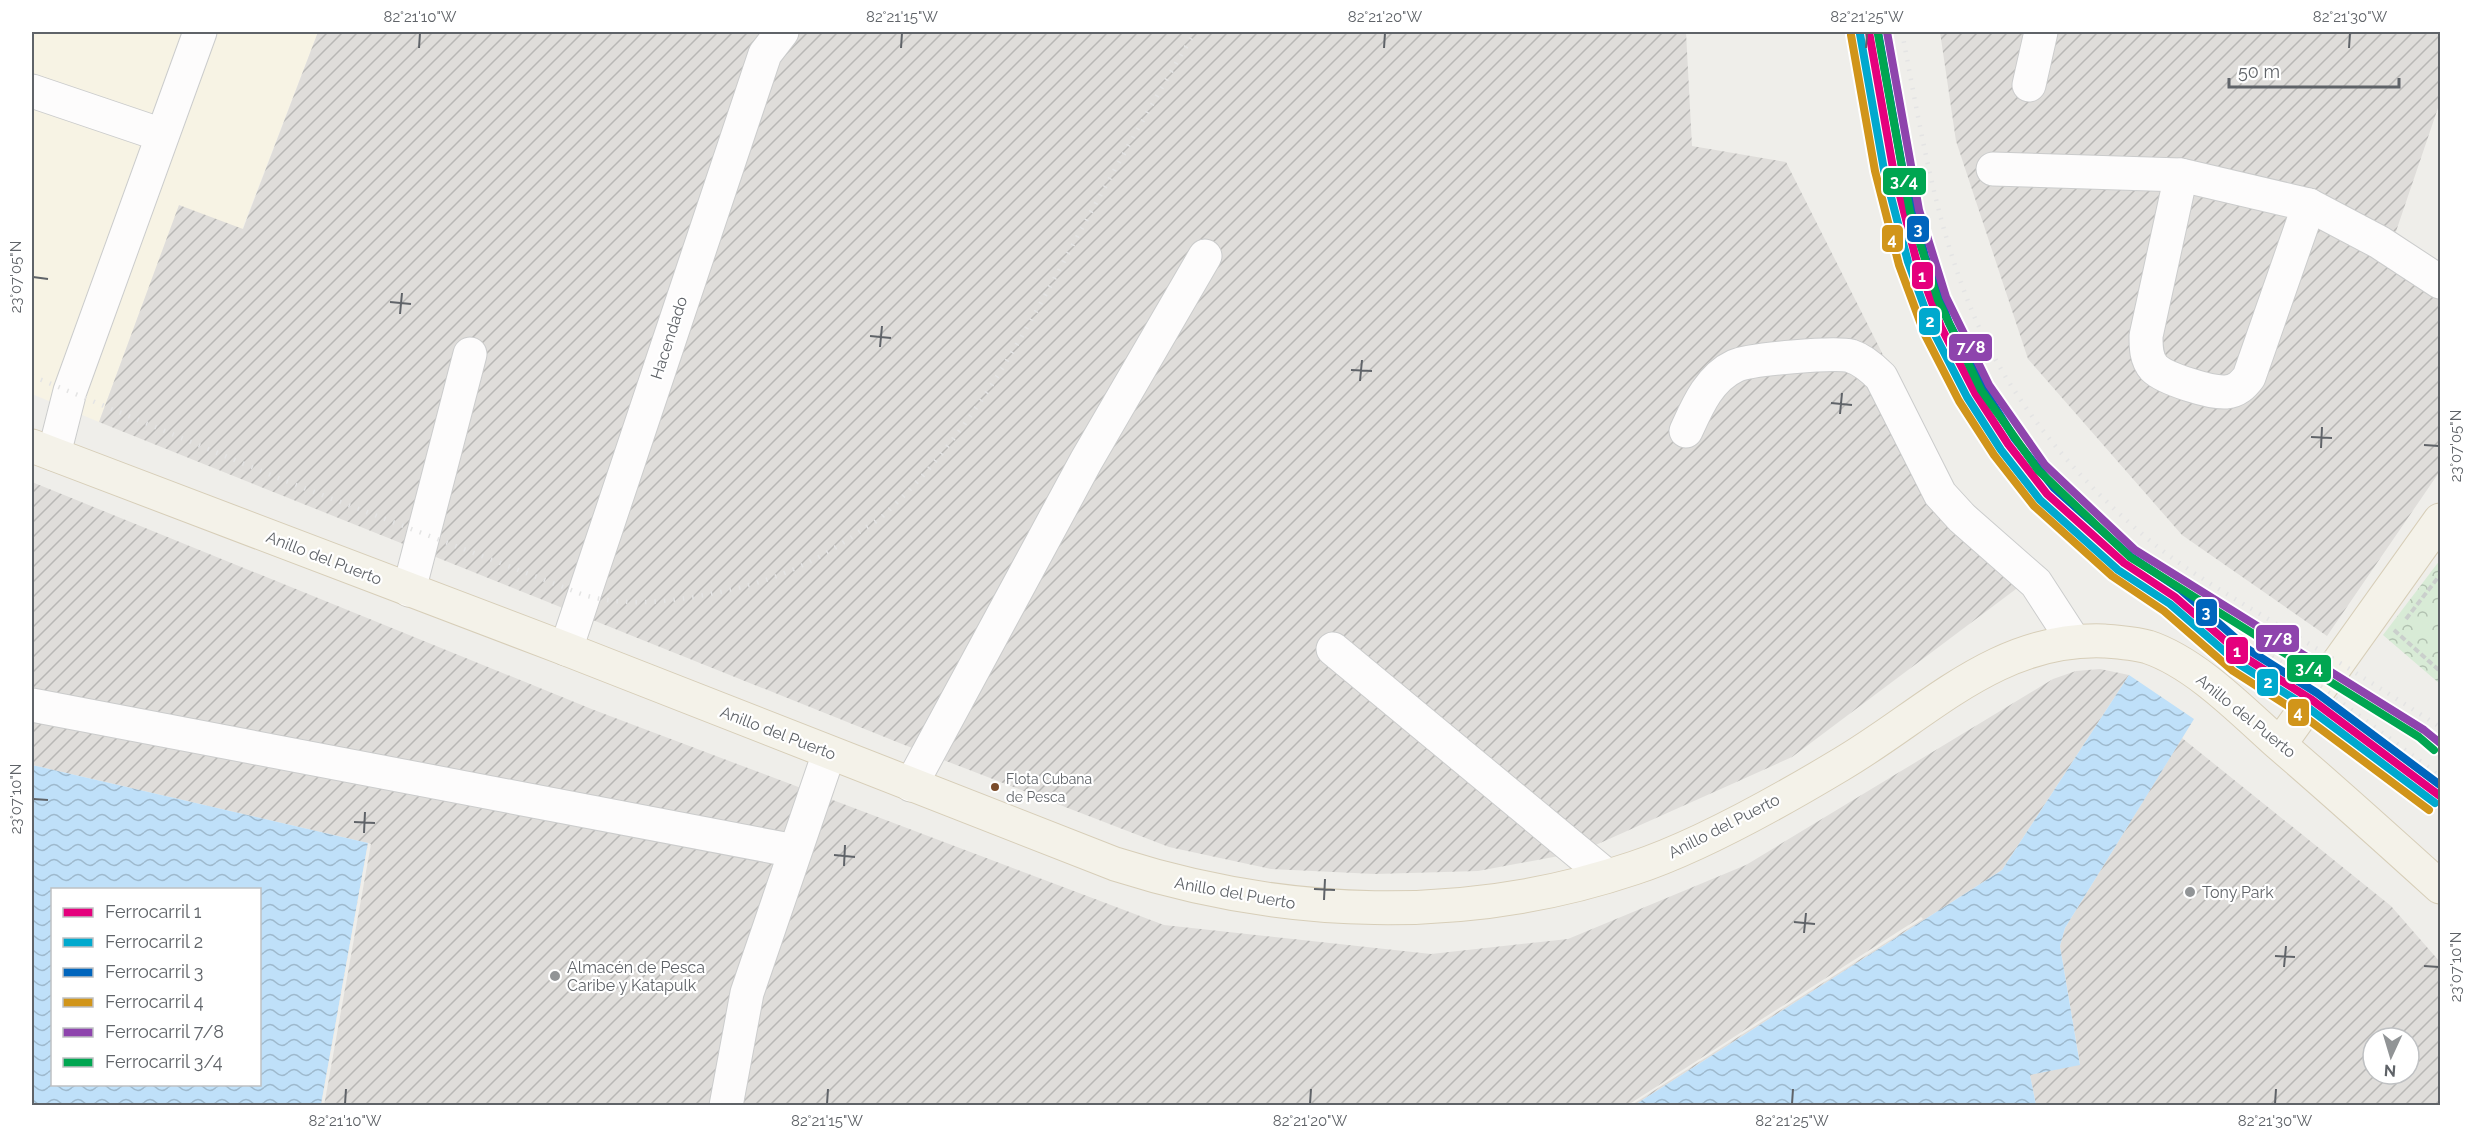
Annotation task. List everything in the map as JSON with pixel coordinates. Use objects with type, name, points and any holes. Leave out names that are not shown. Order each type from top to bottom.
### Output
[{"type":"main road","name":"Anillo del Puerto","points":[[43,450],[566,649],[1115,864],[1169,881],[1309,905],[1409,909],[1487,904],[1557,890],[1636,868],[1703,840],[1842,764],[1922,709],[1996,665],[2021,653],[2073,640],[2118,642],[2147,647],[2172,658],[2238,706],[2440,887]]},
{"type":"main road","points":[[2280,744],[2385,622],[2438,523]]},
{"type":"street","points":[[43,450],[70,392],[200,32]]},
{"type":"street","name":"Hacendado","points":[[566,649],[765,54],[782,32]]},
{"type":"street","points":[[2029,85],[2041,32]]},
{"type":"street","points":[[32,91],[162,135]]},
{"type":"street","points":[[1993,169],[2181,175],[2309,205],[2379,242],[2440,282]]},
{"type":"street","points":[[2181,175],[2146,336],[2146,352],[2153,367],[2164,375],[2213,391],[2228,392],[2241,387],[2249,377],[2309,205]]},
{"type":"street","points":[[910,785],[1086,461],[1205,256]]},
{"type":"street","points":[[409,590],[470,354]]},
{"type":"street","points":[[1686,431],[1703,397],[1715,382],[1735,366],[1758,361],[1851,356],[1867,365],[1881,377],[1940,494],[1962,518],[2036,583],[2073,640]]},
{"type":"street","points":[[1333,649],[1607,876]]},
{"type":"street","points":[[32,705],[795,851]]},
{"type":"street","points":[[726,1106],[747,993],[829,753]]},
{"type":"path","points":[[2440,575],[2385,622],[2440,671]]},
{"type":"shaded area","points":[[32,32],[318,32],[242,230],[179,206],[99,422],[32,394]]},
{"type":"shaded area","points":[[318,32],[1686,32],[1692,146],[1786,162],[1957,502],[2036,574],[1792,757],[1580,852],[1478,871],[1375,874],[1271,869],[1169,847],[902,744],[99,422],[179,205],[243,229]]},
{"type":"shaded area","points":[[1940,32],[2440,32],[2440,102],[2389,252],[2440,288],[2440,471],[2327,636],[2182,535],[2028,359],[1956,141]]},
{"type":"shaded area","points":[[32,482],[594,710],[1164,925],[1431,954],[1568,939],[1746,865],[2053,679],[2076,671],[2100,669],[2129,675],[2002,870],[1633,1106],[321,1105],[368,843],[32,765]]},
{"type":"shaded area","points":[[2182,738],[2391,906],[2440,962],[2440,1105],[2036,1105],[2030,1075],[2080,1064],[2060,946],[2065,928]]},
{"type":"green space","points":[[2440,560],[2440,684],[2383,635]]},
{"type":"water","points":[[2129,675],[2194,719],[2065,928],[2060,946],[2080,1065],[2030,1075],[2036,1105],[1633,1106],[2002,870]]},
{"type":"water","points":[[32,765],[368,843],[321,1105],[32,1106]]},
{"type":"pier","points":[[368,843],[371,844],[324,1106],[321,1105]]},
{"type":"pier","points":[[1921,917],[1923,919],[1630,1106],[1631,1103]]},
{"type":"railway","points":[[32,376],[283,480],[584,595],[615,601],[647,602],[694,597],[750,585],[788,572],[824,554],[878,520],[946,448],[996,378],[1019,341],[1195,32]]},
{"type":"railway","points":[[1852,32],[1886,216],[1918,313],[1951,381],[2005,467],[2102,563],[2244,657]]},
{"type":"railway","points":[[1902,32],[1938,208],[1959,277],[1987,344],[2026,408],[2049,438],[2100,495],[2168,555],[2440,727]]},
{"type":"railway","points":[[2175,597],[2321,687],[2440,776]]},
{"type":"rail line","name":"1","points":[[1869,32],[1893,168],[1916,259],[1941,327],[1975,393],[2008,444],[2047,494],[2124,563],[2175,597],[2244,657],[2312,700],[2440,796]]},
{"type":"rail line","name":"3","points":[[1878,32],[1902,166],[1925,256],[1949,323],[1983,388],[2015,439],[2054,488],[2130,556],[2181,590],[2249,650],[2317,693],[2440,785]]},
{"type":"rail line","name":"7/8","points":[[1887,32],[1919,210],[1946,297],[1989,385],[2045,465],[2135,550],[2424,730],[2440,743]]},
{"type":"rail line","name":"2","points":[[1860,34],[1884,170],[1908,262],[1933,331],[1967,397],[2001,450],[2040,500],[2118,570],[2170,604],[2239,664],[2307,707],[2435,803]]},
{"type":"rail line","name":"3/4","points":[[1878,34],[1910,212],[1938,300],[1981,390],[2038,470],[2130,557],[2419,737],[2434,750]]},
{"type":"rail line","name":"4","points":[[1851,35],[1875,171],[1899,265],[1925,335],[1959,401],[1994,455],[2034,506],[2112,576],[2164,611],[2233,671],[2302,715],[2429,810]]},
{"type":"place","name":"Flota Cubana de Pesca","points":[[995,787]]},
{"type":"place","name":"Tony Park","points":[[2190,892]]},
{"type":"place","name":"Almacén de Pesca Caribe y Katapulk","points":[[555,976]]}]
